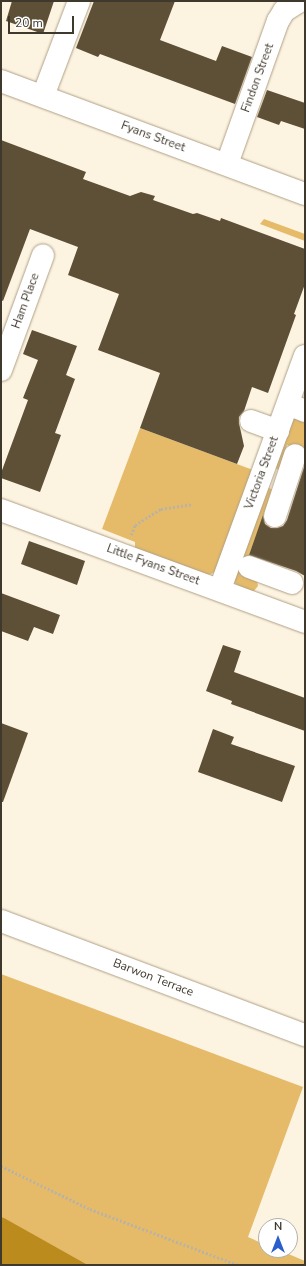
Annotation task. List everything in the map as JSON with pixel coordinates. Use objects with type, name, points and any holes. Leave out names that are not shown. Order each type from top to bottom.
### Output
[{"type":"street","points":[[43,96],[79,1]]},
{"type":"street","name":"Findon Street","points":[[227,164],[278,21],[284,11],[300,1]]},
{"type":"street","name":"Fyans Street","points":[[1,80],[305,194]]},
{"type":"street","name":"Ham Place","points":[[1,370],[43,255]]},
{"type":"street","name":"Victoria Street","points":[[220,589],[278,431],[296,407],[304,362]]},
{"type":"street","points":[[251,421],[278,431]]},
{"type":"street","points":[[275,516],[295,456]]},
{"type":"street","points":[[262,473],[286,482]]},
{"type":"street","name":"Little Fyans Street","points":[[1,510],[220,589],[305,622]]},
{"type":"street","points":[[249,567],[292,583]]},
{"type":"street","points":[[259,604],[271,576]]},
{"type":"street","name":"Barwon Terrace","points":[[1,921],[305,1035]]},
{"type":"path","points":[[123,554],[136,525],[161,509],[192,504]]},
{"type":"path","points":[[1,1166],[90,1209],[238,1265]]},
{"type":"shaded area","points":[[264,219],[305,234],[305,241],[260,224]]},
{"type":"shaded area","points":[[290,417],[305,421],[305,452],[287,445],[279,470],[275,468]]},
{"type":"shaded area","points":[[140,428],[253,470],[215,572],[209,575],[135,548],[135,542],[102,529]]},
{"type":"shaded area","points":[[267,487],[273,490],[242,574],[257,581],[258,586],[253,592],[237,585],[234,582]]},
{"type":"shaded area","points":[[1,974],[303,1087],[248,1237],[258,1241],[258,1258],[298,1258],[305,1261],[305,1265],[88,1265],[1,1217]]},
{"type":"shaded area","points":[[1,1217],[4,1218],[88,1265],[1,1265]]},
{"type":"building","points":[[12,1],[54,1],[43,34],[6,21]]},
{"type":"building","points":[[94,1],[175,1],[160,40],[216,61],[222,46],[252,57],[235,104],[100,54],[98,57],[76,48]]},
{"type":"building","points":[[267,90],[305,103],[305,129],[281,121],[279,125],[257,117]]},
{"type":"building","points":[[1,140],[86,172],[83,179],[130,196],[141,192],[155,196],[153,200],[193,214],[197,213],[220,221],[221,218],[305,249],[305,284],[294,314],[296,315],[268,393],[252,387],[244,411],[239,417],[244,446],[237,464],[140,428],[160,373],[98,350],[119,294],[68,275],[78,247],[30,229],[3,301],[1,300]]},
{"type":"building","points":[[32,330],[77,346],[66,375],[75,379],[55,433],[61,435],[40,492],[1,478],[1,473],[28,400],[23,398],[38,360],[23,354]]},
{"type":"building","points":[[304,467],[305,576],[296,571],[249,555],[263,515],[265,524],[271,528],[283,526],[287,520]]},
{"type":"building","points":[[29,541],[85,561],[77,585],[21,564]]},
{"type":"building","points":[[1,593],[60,615],[53,634],[34,627],[28,641],[1,631]]},
{"type":"building","points":[[223,645],[241,651],[234,672],[305,698],[305,731],[231,704],[232,701],[206,691]]},
{"type":"building","points":[[1,723],[28,733],[3,802],[1,802]]},
{"type":"building","points":[[213,729],[234,737],[231,744],[295,766],[282,802],[198,772]]}]
